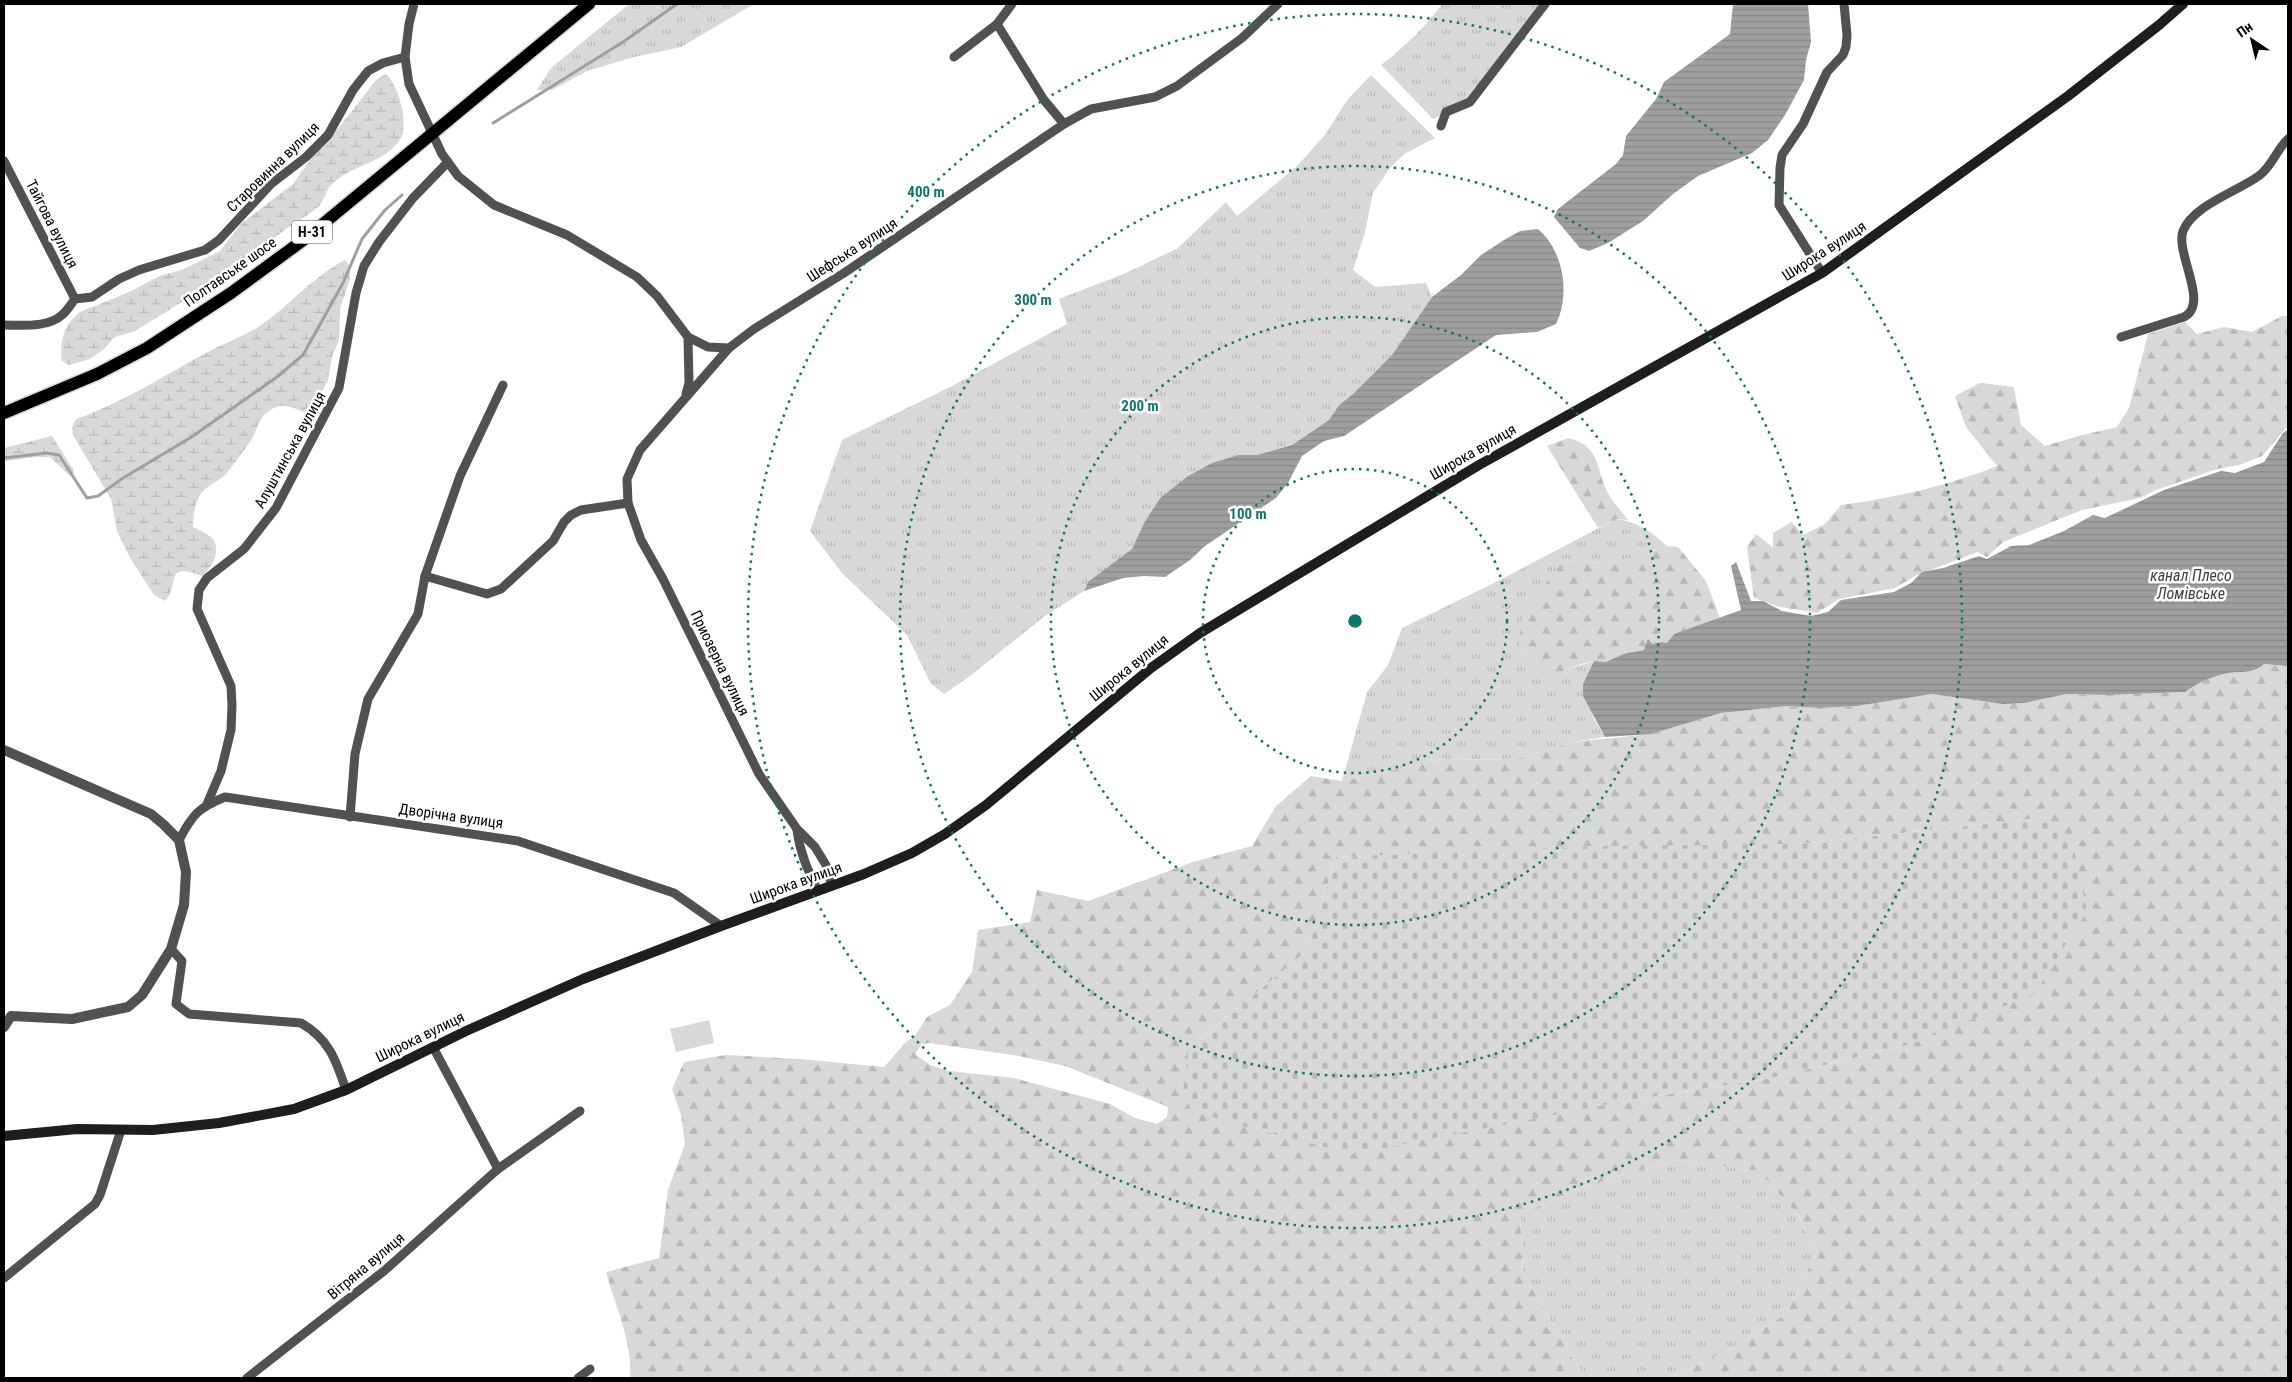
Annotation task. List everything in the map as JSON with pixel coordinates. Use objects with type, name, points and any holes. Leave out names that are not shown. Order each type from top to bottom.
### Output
[{"type":"main road","name":"Полтавське шосе","points":[[4,413],[52,395],[105,370],[147,348],[224,298],[306,238],[589,4]]},
{"type":"main road","name":"Широка вулиця","points":[[4,1136],[77,1129],[162,1129],[258,1117],[294,1108],[346,1090],[433,1047],[583,979],[832,886],[912,853],[945,834],[986,805],[1152,668],[1200,632],[1478,465],[1822,273],[2068,96],[2183,4]]},
{"type":"street","points":[[414,4],[409,24],[406,57],[409,84],[432,134],[458,176],[494,205],[567,235],[637,277],[657,296],[688,337],[708,347],[728,348]]},
{"type":"street","points":[[954,56],[997,24],[1012,4]]},
{"type":"street","name":"Шефська вулиця","points":[[628,503],[627,479],[640,450],[728,348],[754,329],[844,274],[1064,124],[1091,110],[1155,97],[1177,86],[1242,38],[1278,4]]},
{"type":"street","points":[[1441,126],[1446,112],[1470,102],[1545,4]]},
{"type":"street","points":[[1822,273],[1779,205],[1780,168],[1782,155],[1802,124],[1827,72],[1843,55],[1848,36],[1844,4]]},
{"type":"street","points":[[997,24],[1044,100],[1064,124]]},
{"type":"street","name":"Старовинна вулиця","points":[[75,299],[92,297],[139,270],[205,250],[219,240],[272,184],[306,157],[328,135],[353,90],[368,71],[383,63],[406,57]]},
{"type":"street","points":[[2121,337],[2184,317],[2191,312],[2194,304],[2193,292],[2182,240],[2186,224],[2204,209],[2261,174],[2288,139]]},
{"type":"street","name":"Тайгова вулиця","points":[[4,161],[75,299]]},
{"type":"street","name":"Алуштинська вулиця","points":[[207,804],[221,771],[232,730],[232,705],[231,686],[197,608],[199,590],[208,578],[244,549],[276,508],[339,388],[356,293],[364,266],[379,242],[413,198],[448,162]]},
{"type":"street","points":[[4,325],[35,325],[54,320],[62,316],[75,299]]},
{"type":"street","points":[[684,398],[689,383],[688,337]]},
{"type":"street","points":[[350,817],[356,754],[368,699],[418,614],[425,576],[460,476],[503,384]]},
{"type":"street","points":[[425,576],[487,594],[494,593],[501,589],[554,541],[564,522],[571,515],[581,510],[628,503]]},
{"type":"street","name":"Приозерна вулиця","points":[[628,503],[641,540],[663,579],[759,774],[797,830]]},
{"type":"street","points":[[4,750],[150,814],[164,824],[179,840],[186,872],[184,905],[172,949],[142,995],[128,1007],[72,1019],[7,1013],[4,1027]]},
{"type":"street","name":"Дворічна вулиця","points":[[179,840],[191,818],[207,804],[225,797],[518,841],[674,893],[722,926]]},
{"type":"street","points":[[797,830],[815,847],[826,865],[832,886]]},
{"type":"street","points":[[797,830],[800,849],[818,891]]},
{"type":"street","points":[[172,949],[182,961],[176,1004],[189,1014],[301,1023],[316,1032],[327,1044],[346,1090]]},
{"type":"street","points":[[433,1047],[498,1169]]},
{"type":"street","name":"Вітряна вулиця","points":[[247,1378],[384,1271],[498,1169],[580,1111]]},
{"type":"street","points":[[4,1278],[95,1204],[100,1195],[121,1130]]},
{"type":"street","points":[[578,1378],[590,1369]]},
{"type":"green space","points":[[629,4],[754,4],[681,47],[634,57],[587,71],[552,90],[537,90],[551,68]]},
{"type":"green space","points":[[1442,4],[1541,4],[1468,102],[1433,119],[1381,65],[1414,37]]},
{"type":"green space","points":[[386,74],[395,86],[403,114],[403,132],[395,146],[379,158],[341,177],[330,186],[317,208],[208,286],[135,331],[115,337],[104,349],[90,359],[69,365],[62,361],[61,347],[66,328],[80,312],[127,293],[162,275],[182,270],[220,251],[242,223],[293,184],[315,153],[340,126],[377,79]]},
{"type":"green space","points":[[1371,75],[1435,138],[1404,154],[1390,168],[1373,193],[1365,232],[1353,270],[1375,287],[1426,283],[1432,297],[1392,355],[1353,394],[1339,405],[1329,420],[1292,445],[1257,455],[1238,455],[1212,463],[1188,476],[1160,498],[1144,523],[1132,549],[1125,556],[1088,582],[1084,591],[1045,616],[966,679],[944,694],[931,684],[907,635],[842,573],[810,531],[842,440],[952,386],[1067,324],[1059,299],[1126,273],[1178,248],[1226,202],[1237,216],[1296,167],[1324,136],[1348,99]]},
{"type":"green space","points":[[345,260],[350,266],[350,279],[340,309],[339,340],[332,357],[328,381],[317,400],[312,417],[285,406],[274,408],[263,416],[253,437],[239,457],[222,478],[201,493],[196,504],[193,527],[211,537],[216,547],[215,558],[209,568],[202,576],[182,571],[177,573],[174,577],[170,595],[165,601],[154,595],[129,556],[117,531],[111,499],[73,435],[72,427],[76,419],[126,397],[206,353],[257,328],[323,274]]},
{"type":"green space","points":[[2282,316],[2288,316],[2288,426],[2262,456],[2239,465],[2217,469],[2156,490],[2140,498],[2082,510],[2003,542],[1987,557],[1977,552],[1915,576],[1895,588],[1839,599],[1817,613],[1780,607],[1754,598],[1747,547],[1756,534],[1773,548],[1773,533],[1792,522],[1803,535],[1825,524],[1841,505],[1881,499],[1920,490],[1959,480],[1997,466],[1966,427],[1955,396],[1980,383],[2014,387],[2021,425],[2045,446],[2117,427],[2129,408],[2148,334],[2185,322],[2197,334],[2224,327],[2252,332]]},
{"type":"green space","points":[[52,436],[73,469],[74,473],[70,476],[50,457],[4,461],[4,448]]},
{"type":"green space","points":[[1569,438],[1580,442],[1592,453],[1609,495],[1628,520],[1616,519],[1598,528],[1547,446]]},
{"type":"green space","points":[[1616,519],[1644,528],[1667,546],[1614,564],[1570,560],[1519,645],[1532,664],[1553,674],[1594,661],[1583,684],[1594,719],[1605,737],[1573,742],[1513,760],[1445,759],[1342,781],[1367,692],[1388,665],[1402,628],[1498,581]]},
{"type":"green space","points":[[1667,546],[1678,547],[1706,581],[1720,618],[1674,634],[1667,643],[1652,644],[1644,650],[1623,654],[1606,662],[1594,661],[1581,664],[1553,675],[1532,664],[1519,645],[1521,622],[1533,601],[1560,565],[1570,560],[1614,564]]},
{"type":"green space","points":[[2264,664],[2288,666],[2288,1378],[1668,1378],[1722,1354],[1785,1315],[1817,1252],[1798,1215],[1759,1171],[1676,1160],[1583,1187],[1520,1214],[1523,1273],[1584,1378],[630,1378],[629,1351],[606,1272],[659,1258],[668,1190],[685,1144],[681,1115],[672,1089],[684,1062],[726,1055],[800,1059],[884,1067],[906,1042],[915,1036],[927,1017],[950,1005],[972,972],[978,930],[1030,922],[1037,890],[1088,901],[1193,862],[1252,846],[1276,806],[1311,776],[1342,781],[1445,759],[1513,760],[1573,742],[1651,734],[1721,713],[1787,706],[1819,708],[1857,706],[1932,694],[2003,704],[2024,703],[2067,694],[2108,695],[2185,692],[2216,676],[2252,671]],"holes":[[[2041,818],[1912,1044],[1771,1078],[1620,1102],[1189,1048],[1307,951],[1336,857],[1800,844]],[[929,1043],[1019,1056],[1065,1066],[1168,1107],[1167,1117],[1157,1124],[1135,1118],[1110,1104],[1014,1078],[949,1071],[930,1065],[915,1054],[922,1044]]]},
{"type":"green space","points":[[2041,818],[2072,841],[2087,911],[2034,994],[1912,1044],[1771,1078],[1620,1102],[1353,1154],[1230,1123],[1191,1110],[1183,1091],[1189,1048],[1307,951],[1336,857],[1606,846],[1800,844]]},
{"type":"green space","points":[[709,1020],[714,1043],[676,1052],[670,1029]]},
{"type":"green space","points":[[1676,1160],[1759,1171],[1798,1215],[1817,1252],[1785,1315],[1722,1354],[1668,1378],[1584,1378],[1523,1273],[1520,1214],[1583,1187]]},
{"type":"water","points":[[1733,4],[1808,4],[1811,42],[1806,60],[1804,80],[1785,115],[1768,140],[1752,153],[1698,176],[1673,194],[1643,221],[1608,243],[1589,251],[1580,248],[1554,217],[1558,209],[1616,164],[1623,155],[1626,136],[1656,99],[1664,82],[1730,34]]},
{"type":"water","points":[[1538,229],[1553,248],[1559,260],[1562,273],[1563,299],[1561,312],[1556,324],[1537,332],[1496,335],[1344,436],[1324,441],[1302,456],[1288,483],[1276,498],[1205,546],[1190,560],[1165,577],[1123,578],[1084,591],[1088,582],[1132,549],[1144,523],[1160,498],[1188,476],[1212,463],[1238,455],[1257,455],[1292,445],[1329,420],[1339,405],[1353,394],[1392,355],[1432,297],[1461,275],[1481,255],[1504,240],[1520,231]]},
{"type":"water","name":"канал Плесо Ломівське","points":[[2288,429],[2288,666],[2264,664],[2252,671],[2222,674],[2200,683],[2185,692],[2108,695],[2067,694],[2024,703],[2003,704],[1932,694],[1857,706],[1819,708],[1787,706],[1721,713],[1651,734],[1605,737],[1583,696],[1583,684],[1594,661],[1606,662],[1623,654],[1644,650],[1648,639],[1652,644],[1667,643],[1674,634],[1741,610],[1731,566],[1736,562],[1751,601],[1763,601],[1782,611],[1811,616],[1828,612],[1841,600],[1894,592],[1911,583],[1922,572],[1943,568],[1979,556],[1987,559],[2011,546],[2029,545],[2064,531],[2093,515],[2105,518],[2164,490],[2221,471],[2235,473],[2264,462],[2283,433]]},
{"type":"waterway","points":[[493,123],[623,42],[677,4]]},
{"type":"waterway","points":[[4,458],[47,453],[59,455],[87,498],[98,496],[123,478],[190,438],[277,377],[303,355],[343,283],[362,239],[385,210],[402,195]]}]
